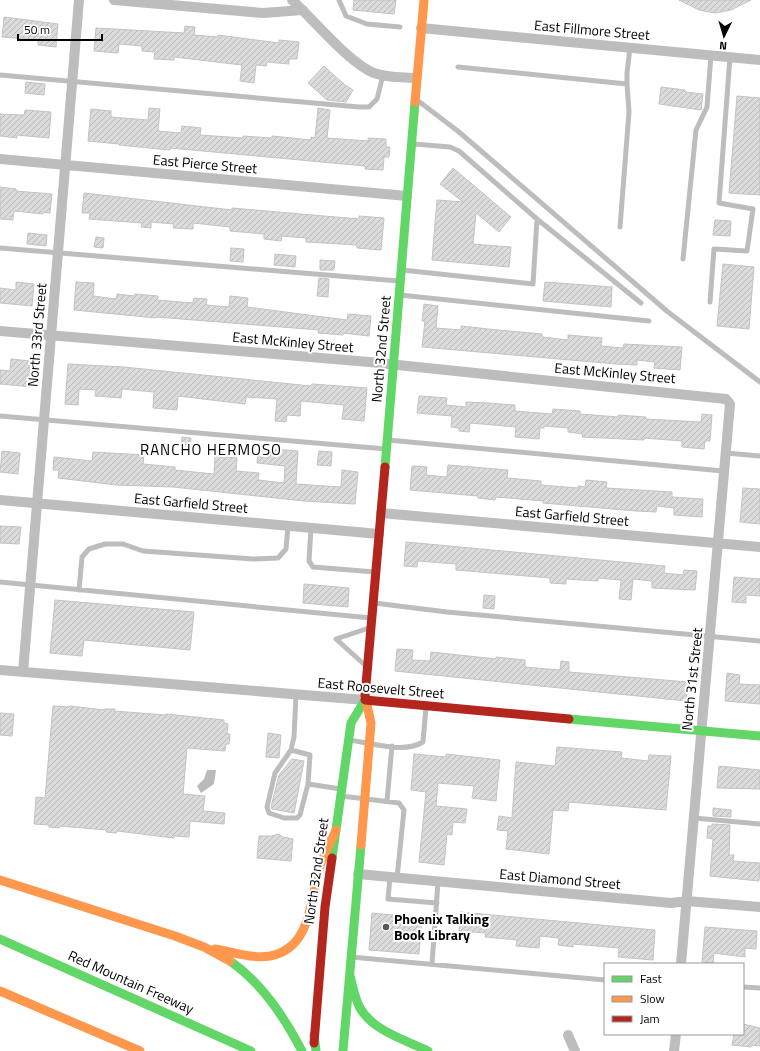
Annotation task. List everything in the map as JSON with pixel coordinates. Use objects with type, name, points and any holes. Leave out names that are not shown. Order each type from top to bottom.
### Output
[{"type":"main road","name":"North 32nd Street","points":[[343,1051],[370,742],[371,724],[365,700],[394,366],[416,78],[424,0]]},
{"type":"main road","name":"North 32nd Street","points":[[313,1051],[325,907],[351,723],[365,700]]},
{"type":"main road","name":"East Roosevelt Street","points":[[365,700],[760,736]]},
{"type":"main road","points":[[0,880],[117,917],[206,948],[258,957],[281,953],[292,948],[299,939],[308,923],[320,865],[336,830]]},
{"type":"main road","name":"Red Mountain Freeway","points":[[0,939],[251,1051]]},
{"type":"main road","points":[[206,948],[240,970],[261,989],[276,1006],[302,1051]]},
{"type":"main road","points":[[350,976],[357,1000],[362,1011],[369,1018],[383,1028],[428,1051]]},
{"type":"main road","points":[[0,990],[140,1051]]},
{"type":"main road","points":[[314,1035],[316,1051]]},
{"type":"street","name":"North 33rd Street","points":[[23,672],[79,0]]},
{"type":"street","points":[[114,0],[263,14],[303,10]]},
{"type":"street","points":[[295,1],[358,64],[373,73],[416,78]]},
{"type":"street","name":"East Fillmore Street","points":[[421,28],[760,60]]},
{"type":"street","name":"East Pierce Street","points":[[0,159],[407,196]]},
{"type":"street","name":"East McKinley Street","points":[[0,331],[394,366],[726,399]]},
{"type":"street","name":"North 31st Street","points":[[682,963],[718,543],[724,453],[730,404],[726,399]]},
{"type":"street","name":"East Garfield Street","points":[[0,500],[379,534]]},
{"type":"street","name":"East Garfield Street","points":[[381,513],[760,547]]},
{"type":"street","name":"East Roosevelt Street","points":[[0,670],[365,700]]},
{"type":"street","name":"East Diamond Street","points":[[358,874],[672,903],[687,901],[760,907]]},
{"type":"street","points":[[568,1035],[575,1051]]},
{"type":"street","points":[[674,1051],[676,1035]]},
{"type":"lane","points":[[339,0],[346,16],[367,24],[400,27]]},
{"type":"lane","points":[[620,227],[630,112],[627,74],[630,48]]},
{"type":"lane","points":[[683,259],[696,130],[707,106],[711,55]]},
{"type":"lane","points":[[710,302],[714,249],[747,251],[753,209],[719,203],[730,56]]},
{"type":"lane","points":[[458,67],[627,84]]},
{"type":"lane","points":[[0,75],[359,107],[369,107],[377,98],[383,75]]},
{"type":"lane","points":[[415,98],[459,132],[668,312],[760,382]]},
{"type":"lane","points":[[411,144],[450,147],[459,151],[537,219],[641,303]]},
{"type":"lane","points":[[401,270],[533,284],[537,219]]},
{"type":"lane","points":[[0,248],[58,254],[400,281]]},
{"type":"lane","points":[[399,294],[649,321]]},
{"type":"lane","points":[[0,416],[387,444],[723,471]]},
{"type":"lane","points":[[724,453],[760,456]]},
{"type":"lane","points":[[79,590],[82,557],[89,549],[105,544],[123,544],[143,550],[253,559],[278,558],[286,549],[288,526]]},
{"type":"lane","points":[[311,528],[309,561],[313,567],[376,572]]},
{"type":"lane","points":[[0,582],[372,618]]},
{"type":"lane","points":[[373,603],[447,612],[760,641]]},
{"type":"lane","points":[[368,668],[336,640],[371,628]]},
{"type":"lane","points":[[291,750],[310,754],[308,784],[300,815],[297,818],[284,818],[269,813],[267,807],[275,773],[291,750],[294,737],[296,695]]},
{"type":"lane","points":[[349,740],[414,748],[423,742],[426,706]]},
{"type":"lane","points":[[387,801],[392,746]]},
{"type":"lane","points":[[308,784],[365,799],[399,803],[404,810],[394,878],[388,898],[437,903]]},
{"type":"lane","points":[[694,818],[760,824]]},
{"type":"lane","points":[[432,964],[438,882]]},
{"type":"lane","points":[[351,957],[604,980]]},
{"type":"lane","points":[[744,987],[760,988]]},
{"type":"shaded area","points":[[207,770],[216,770],[214,784],[201,793],[197,786],[204,779]]},
{"type":"building","points":[[354,0],[396,0],[394,14],[353,10]]},
{"type":"building","points":[[679,0],[751,0],[731,10],[715,13],[699,10]]},
{"type":"building","points":[[4,17],[58,24],[56,47],[38,45],[38,40],[2,37]]},
{"type":"building","points":[[185,26],[195,27],[194,35],[218,37],[218,35],[279,43],[279,40],[299,42],[297,59],[289,59],[289,64],[267,62],[266,66],[256,65],[254,83],[240,81],[242,65],[174,57],[174,60],[154,59],[155,52],[142,51],[142,46],[119,44],[118,53],[94,51],[96,28],[184,33]]},
{"type":"building","points":[[324,66],[345,85],[353,90],[346,102],[327,100],[308,83]]},
{"type":"building","points":[[26,82],[45,84],[44,95],[25,93]]},
{"type":"building","points":[[661,87],[703,94],[701,110],[659,104]]},
{"type":"building","points":[[737,96],[760,98],[760,195],[729,193]]},
{"type":"building","points":[[149,108],[160,109],[158,131],[181,133],[182,126],[201,128],[200,135],[243,138],[243,136],[272,138],[272,136],[311,140],[311,137],[315,138],[318,108],[330,110],[327,138],[368,141],[368,138],[386,139],[386,147],[390,147],[389,157],[384,157],[383,170],[365,169],[365,166],[170,148],[170,150],[88,141],[91,109],[111,111],[111,117],[148,120]]},
{"type":"building","points":[[25,110],[51,112],[49,138],[17,135],[17,138],[0,136],[0,114],[24,115]]},
{"type":"building","points":[[453,168],[511,217],[499,232],[476,213],[473,244],[511,247],[509,267],[432,260],[437,200],[463,202],[440,184]]},
{"type":"building","points":[[0,187],[16,189],[16,191],[52,194],[50,213],[43,212],[43,214],[14,211],[13,220],[0,219]]},
{"type":"building","points":[[84,193],[232,210],[232,208],[359,219],[359,216],[384,218],[381,250],[357,248],[357,245],[306,242],[306,238],[282,236],[281,241],[264,239],[264,234],[230,231],[230,227],[193,223],[193,229],[173,228],[174,224],[151,222],[151,228],[141,227],[142,223],[89,219],[90,213],[82,213]]},
{"type":"building","points":[[715,220],[731,221],[730,236],[713,235]]},
{"type":"building","points":[[28,233],[47,235],[46,246],[27,244]]},
{"type":"building","points":[[96,237],[104,238],[103,248],[94,247]]},
{"type":"building","points":[[231,248],[244,249],[243,262],[230,261]]},
{"type":"building","points":[[275,254],[296,256],[295,267],[274,265]]},
{"type":"building","points":[[320,260],[335,261],[334,270],[320,270]]},
{"type":"building","points":[[723,264],[754,267],[749,329],[717,326]]},
{"type":"building","points":[[319,278],[329,279],[328,297],[317,296]]},
{"type":"building","points":[[16,282],[34,284],[32,306],[0,303],[0,288],[16,290]]},
{"type":"building","points":[[76,282],[94,283],[93,296],[116,299],[117,294],[134,296],[135,294],[158,296],[157,300],[193,303],[194,298],[207,299],[206,305],[229,307],[230,296],[248,298],[247,307],[347,320],[348,314],[371,316],[369,336],[343,333],[343,335],[318,333],[319,330],[156,318],[74,310]]},
{"type":"building","points":[[545,282],[612,287],[611,307],[543,301]]},
{"type":"building","points":[[424,304],[438,306],[436,328],[461,330],[461,326],[542,334],[542,337],[568,340],[568,335],[602,338],[601,346],[623,348],[624,344],[682,347],[680,370],[654,368],[655,362],[637,360],[637,365],[616,364],[422,347],[425,321],[422,321]]},
{"type":"building","points":[[11,359],[30,361],[29,372],[35,373],[33,387],[0,384],[0,370],[10,371]]},
{"type":"building","points":[[68,364],[124,367],[311,386],[312,384],[367,388],[364,421],[342,419],[344,405],[301,401],[300,416],[287,415],[286,422],[275,421],[277,399],[246,397],[245,404],[178,396],[177,410],[153,408],[154,392],[122,389],[121,398],[95,396],[96,390],[79,389],[78,405],[65,404]]},
{"type":"building","points":[[419,396],[447,398],[446,405],[466,407],[466,402],[515,405],[515,411],[552,414],[553,409],[580,411],[580,414],[618,417],[618,415],[646,417],[646,419],[701,422],[702,414],[712,415],[710,441],[705,441],[704,449],[682,447],[682,441],[644,438],[644,440],[582,437],[583,434],[568,432],[568,428],[544,426],[544,428],[540,428],[539,439],[515,437],[516,427],[470,423],[469,432],[459,431],[459,428],[451,427],[452,416],[417,413]]},
{"type":"building","points":[[182,437],[191,438],[190,450],[181,449]]},
{"type":"building","points":[[259,445],[271,446],[271,449],[298,451],[296,484],[341,487],[342,470],[358,472],[355,504],[304,501],[173,487],[116,485],[58,478],[59,470],[53,470],[54,457],[92,461],[93,452],[144,455],[143,464],[175,467],[175,470],[214,474],[215,456],[237,458],[236,471],[259,473],[258,480],[284,483],[285,466],[257,463]]},
{"type":"building","points":[[2,451],[20,453],[18,474],[0,472]]},
{"type":"building","points":[[319,451],[332,452],[331,466],[317,465]]},
{"type":"building","points":[[448,465],[508,470],[507,478],[541,481],[541,485],[578,488],[578,486],[585,487],[586,480],[607,482],[606,488],[672,492],[672,497],[703,499],[702,517],[674,515],[674,508],[657,506],[656,512],[636,511],[543,503],[543,501],[496,497],[495,500],[478,498],[478,496],[410,490],[412,466],[427,467],[426,475],[447,477]]},
{"type":"building","points":[[743,488],[760,489],[760,524],[740,522]]},
{"type":"building","points":[[0,526],[21,527],[19,544],[0,543]]},
{"type":"building","points":[[406,542],[665,566],[664,573],[683,575],[684,570],[697,571],[695,590],[652,588],[652,581],[633,579],[631,600],[619,599],[621,580],[598,578],[598,581],[566,579],[566,584],[550,583],[550,578],[456,570],[456,564],[418,561],[417,567],[404,566]]},
{"type":"building","points":[[734,577],[760,579],[760,596],[746,595],[746,603],[732,602]]},
{"type":"building","points":[[304,584],[349,588],[348,607],[303,603]]},
{"type":"building","points":[[484,595],[495,596],[494,609],[483,608]]},
{"type":"building","points":[[55,600],[194,612],[190,650],[84,640],[82,656],[50,653]]},
{"type":"building","points":[[397,649],[413,650],[412,660],[430,661],[431,652],[496,659],[496,657],[525,660],[525,667],[560,670],[561,661],[569,662],[569,672],[688,682],[686,701],[395,671]]},
{"type":"building","points":[[727,673],[740,675],[739,684],[760,685],[760,704],[725,701]]},
{"type":"building","points":[[53,706],[70,706],[104,710],[115,709],[114,711],[166,714],[224,720],[224,723],[228,724],[227,734],[230,734],[229,744],[226,744],[225,751],[187,748],[183,794],[205,796],[203,811],[225,813],[224,824],[190,821],[189,837],[174,836],[174,838],[117,831],[116,833],[106,832],[107,830],[59,826],[59,828],[49,827],[49,825],[34,824],[36,797],[45,798]]},
{"type":"building","points":[[0,713],[14,714],[12,736],[0,735]]},
{"type":"building","points":[[268,733],[281,735],[279,758],[266,757]]},
{"type":"building","points":[[557,747],[622,752],[621,758],[648,761],[649,755],[671,756],[666,810],[569,802],[568,811],[553,810],[549,854],[506,849],[508,831],[497,830],[499,816],[512,818],[516,762],[555,766]]},
{"type":"building","points":[[414,754],[446,757],[446,754],[500,760],[496,801],[472,798],[474,786],[438,783],[436,806],[467,809],[465,823],[453,822],[452,835],[447,834],[444,865],[419,862],[426,792],[411,790]]},
{"type":"building","points":[[292,759],[304,761],[294,813],[272,809],[271,807],[279,775]]},
{"type":"building","points":[[719,766],[760,770],[760,789],[717,788]]},
{"type":"building","points":[[713,808],[731,810],[731,817],[713,816]]},
{"type":"building","points":[[712,824],[730,825],[729,855],[734,855],[733,861],[760,863],[759,881],[710,876],[713,839],[707,838],[708,826],[712,826]]},
{"type":"building","points":[[278,834],[283,837],[293,839],[291,861],[257,858],[259,836],[272,836]]},
{"type":"building","points":[[460,912],[655,930],[653,960],[618,957],[619,948],[573,944],[573,947],[558,945],[559,938],[540,936],[539,948],[516,946],[517,940],[485,937],[486,933],[459,931]]},
{"type":"building","points":[[372,913],[422,918],[419,954],[369,950]]},
{"type":"building","points":[[705,927],[757,931],[756,949],[745,948],[745,957],[714,953],[713,963],[702,962]]},
{"type":"building","points":[[744,1024],[760,1028],[760,1046],[752,1045],[751,1047],[732,1045],[734,1035],[744,1035]]},
{"type":"traffic: fast","points":[[385,467],[415,102]]},
{"type":"traffic: fast","points":[[332,858],[351,723],[365,700]]},
{"type":"traffic: fast","points":[[569,719],[760,736]]},
{"type":"traffic: fast","points":[[343,1051],[361,845]]},
{"type":"traffic: fast","points":[[0,939],[251,1051]]},
{"type":"traffic: fast","points":[[230,961],[242,970],[262,990],[280,1013],[302,1051]]},
{"type":"traffic: fast","points":[[350,976],[354,993],[360,1008],[373,1023],[381,1029],[428,1051]]},
{"type":"traffic: fast","points":[[314,1035],[316,1051]]},
{"type":"traffic: slow","points":[[415,102],[424,0]]},
{"type":"traffic: slow","points":[[361,845],[371,723],[365,696]]},
{"type":"traffic: slow","points":[[215,949],[249,956],[263,957],[284,951],[294,943],[302,933],[307,920],[320,866],[336,830]]},
{"type":"traffic: slow","points":[[0,880],[175,936],[204,947],[230,961]]},
{"type":"traffic: slow","points":[[0,991],[140,1051]]},
{"type":"traffic: jam","points":[[365,696],[385,467]]},
{"type":"traffic: jam","points":[[365,700],[569,719]]},
{"type":"traffic: jam","points":[[314,1043],[325,907],[332,858]]},
{"type":"place","name":"Phoenix Talking Book Library","points":[[386,927]]},
{"type":"district","name":"RANCHO HERMOSO","points":[[211,450]]}]
